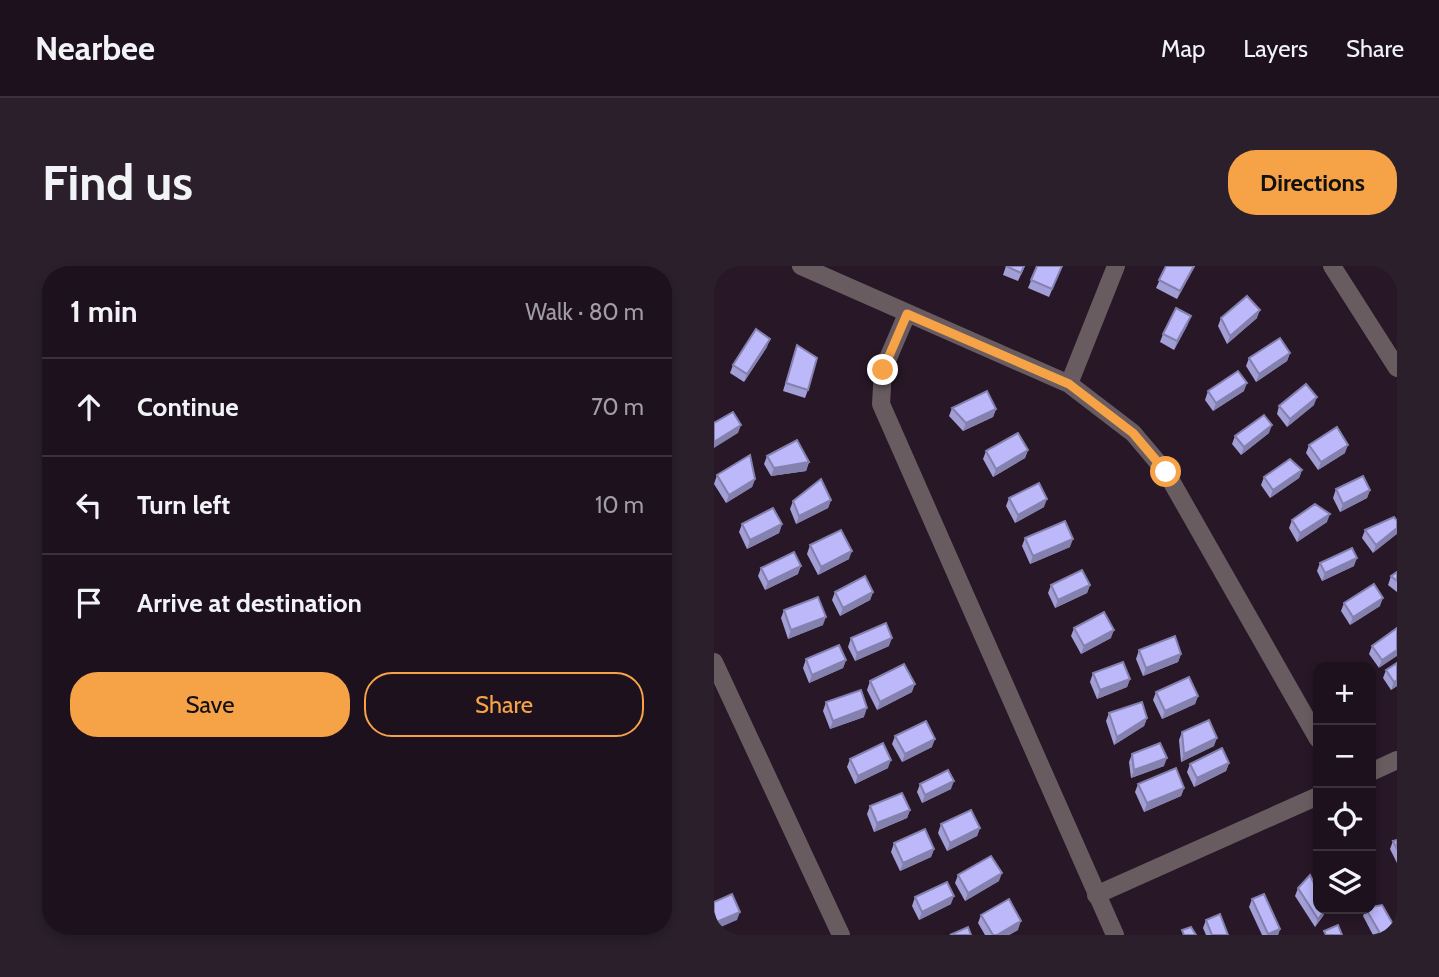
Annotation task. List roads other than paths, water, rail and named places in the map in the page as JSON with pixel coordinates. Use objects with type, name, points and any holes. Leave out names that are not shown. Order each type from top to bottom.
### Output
[{"type":"street","points":[[801,266],[1069,384],[1133,433],[1166,472],[1313,730]]},
{"type":"street","points":[[1069,384],[1116,266]]},
{"type":"street","points":[[1332,266],[1397,368]]},
{"type":"street","points":[[907,314],[883,370],[881,404],[1115,935]]},
{"type":"street","points":[[714,662],[841,935]]},
{"type":"street","points":[[1376,770],[1397,760]]},
{"type":"street","points":[[1096,895],[1313,798]]}]
